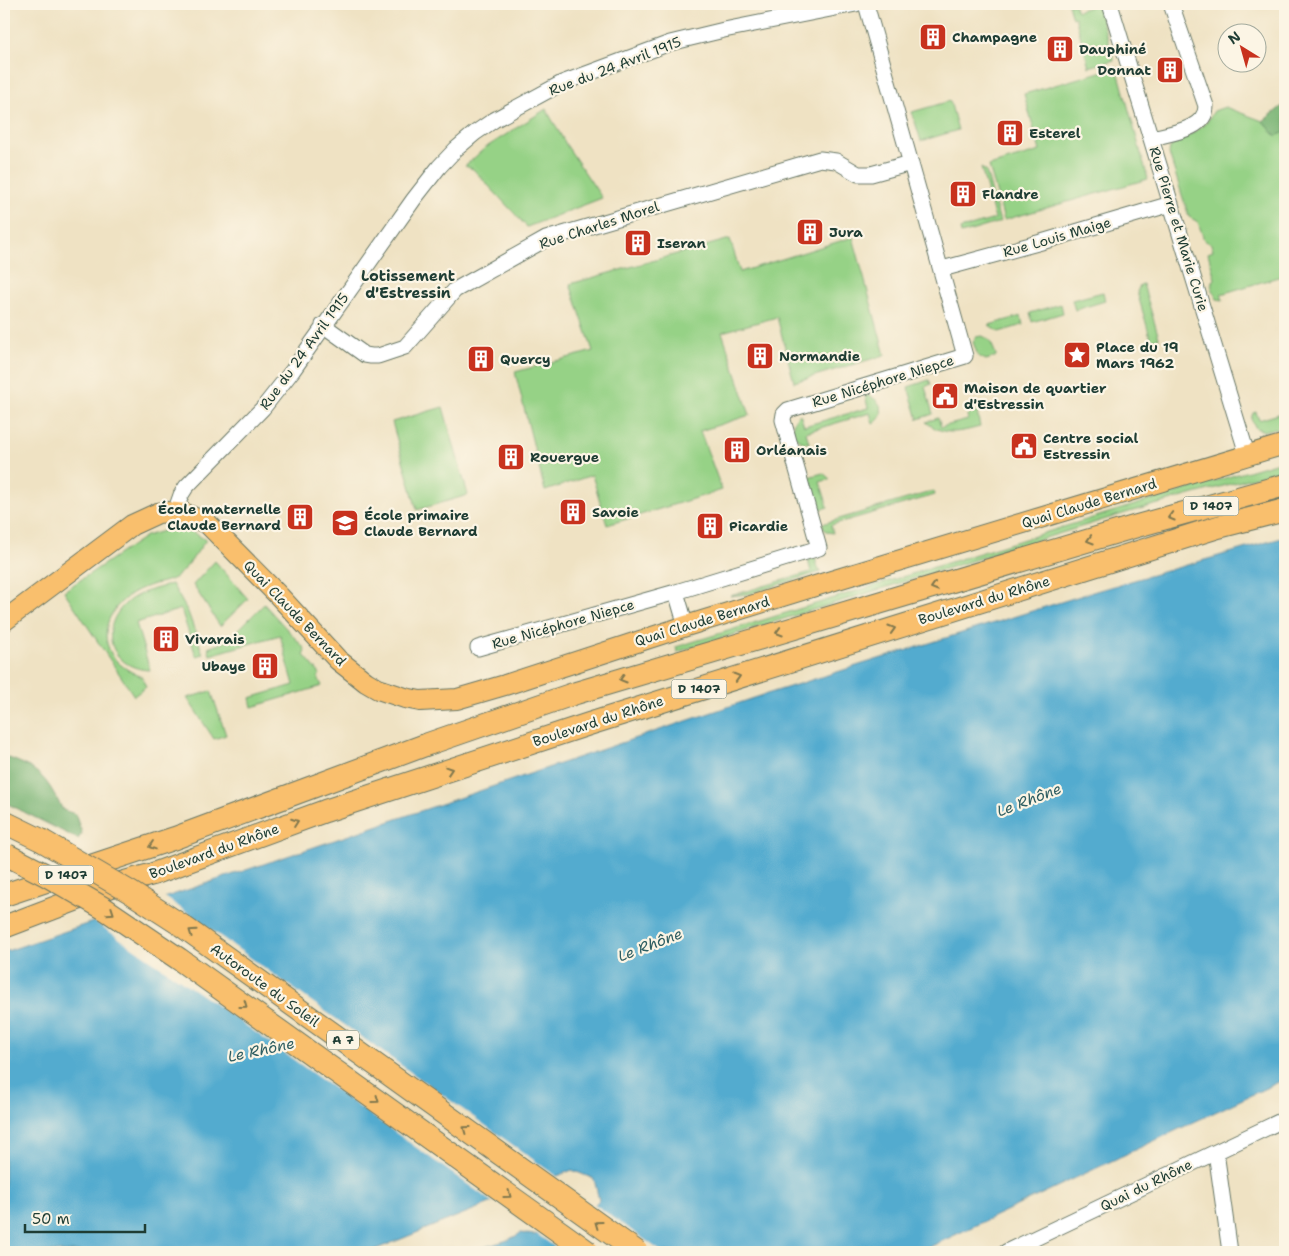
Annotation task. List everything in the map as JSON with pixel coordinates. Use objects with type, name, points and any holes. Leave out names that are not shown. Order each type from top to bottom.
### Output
[{"type":"highway","name":"Boulevard du Rhône","points":[[4,895],[175,838],[428,744],[576,694],[809,622],[1285,485]]},
{"type":"highway","name":"Boulevard du Rhône","points":[[4,927],[117,884],[153,874],[325,811],[588,724],[1209,530],[1285,510]]},
{"type":"highway","name":"Autoroute du Soleil","points":[[4,822],[41,840],[130,892],[181,925],[638,1252]]},
{"type":"highway","name":"Autoroute du Soleil","points":[[5,854],[105,909],[179,959],[588,1252]]},
{"type":"highway","points":[[4,914],[117,884]]},
{"type":"main road","name":"Quai Claude Bernard","points":[[176,512],[196,517],[208,524],[279,596],[338,660],[357,675],[378,689],[405,698],[420,701],[441,701],[471,696],[686,626],[1285,444]]},
{"type":"main road","points":[[4,621],[132,525],[158,513],[176,512]]},
{"type":"street","name":"Rue du 24 Avril 1915","points":[[176,512],[181,495],[186,487],[263,408],[439,167],[456,149],[494,120],[562,83],[670,44],[724,30],[856,4]]},
{"type":"street","name":"Rue Nicéphore Niepce","points":[[478,648],[676,592],[819,548],[783,420],[784,414],[788,410],[965,356],[866,4]]},
{"type":"street","name":"Rue Pierre et Marie Curie","points":[[1110,4],[1248,454]]},
{"type":"street","points":[[1152,138],[1193,126],[1201,121],[1206,112],[1206,106],[1172,4]]},
{"type":"street","name":"Rue Charles Morel","points":[[323,326],[365,355],[378,356],[405,347],[455,290],[546,239],[820,159],[836,160],[858,174],[871,174],[911,163]]},
{"type":"street","name":"Rue Louis Maige","points":[[942,269],[1171,204]]},
{"type":"street","points":[[676,592],[686,626]]},
{"type":"street","name":"Quai du Rhône","points":[[1006,1252],[1285,1119]]},
{"type":"street","points":[[1216,1152],[1230,1252]]},
{"type":"green space","points":[[1068,4],[1074,4],[1077,11],[1089,7],[1089,4],[1097,4],[1114,60],[1089,67],[1075,17],[1072,18]]},
{"type":"green space","points":[[1117,67],[1148,179],[1004,220],[989,166],[1040,151],[1024,94]]},
{"type":"green space","points":[[950,101],[958,130],[921,141],[912,112]]},
{"type":"green space","points":[[1285,104],[1285,132],[1276,136],[1263,121]]},
{"type":"green space","points":[[1225,107],[1263,121],[1276,136],[1285,132],[1285,275],[1221,294],[1223,300],[1217,299],[1212,290],[1212,282],[1215,279],[1208,253],[1213,251],[1211,244],[1204,240],[1198,222],[1189,217],[1169,154],[1173,144],[1193,133],[1207,122],[1214,111]]},
{"type":"green space","points":[[546,109],[567,146],[602,198],[527,227],[473,169],[465,166],[485,148]]},
{"type":"green space","points":[[981,168],[986,171],[1000,222],[961,234],[960,229],[995,219]]},
{"type":"green space","points":[[853,237],[885,355],[794,382],[777,317],[722,332],[750,415],[700,431],[722,490],[607,525],[592,475],[545,491],[515,372],[593,351],[570,284],[730,239],[740,272]]},
{"type":"green space","points":[[1143,284],[1159,338],[1151,340],[1137,292],[1140,285]]},
{"type":"green space","points":[[1103,292],[1105,301],[1075,310],[1072,300]]},
{"type":"green space","points":[[1061,304],[1063,313],[1032,322],[1030,313]]},
{"type":"green space","points":[[1021,316],[1023,325],[999,332],[989,325]]},
{"type":"green space","points":[[982,336],[991,343],[996,357],[986,360],[978,356],[973,342],[976,337]]},
{"type":"green space","points":[[929,380],[931,384],[925,387],[933,414],[918,419],[908,387]]},
{"type":"green space","points":[[865,395],[875,399],[881,407],[881,416],[873,424],[870,413],[806,432],[809,443],[802,442],[794,436],[793,424],[800,414],[804,426],[868,408]]},
{"type":"green space","points":[[443,407],[468,495],[417,510],[392,422]]},
{"type":"green space","points":[[977,412],[980,427],[966,430],[952,432],[939,430],[926,422],[938,418],[941,427],[968,420],[967,415]]},
{"type":"green space","points":[[1256,412],[1259,420],[1285,412],[1285,426],[1264,431],[1256,428],[1251,419],[1253,413]]},
{"type":"green space","points":[[1285,460],[1285,469],[1129,512],[677,652],[676,647]]},
{"type":"green space","points":[[823,473],[830,479],[820,482],[828,507],[818,510],[808,477]]},
{"type":"green space","points":[[934,491],[935,495],[831,525],[833,533],[827,532],[822,524]]},
{"type":"green space","points":[[170,529],[189,530],[206,540],[189,564],[177,576],[139,590],[123,600],[111,615],[106,633],[109,649],[116,660],[125,668],[142,677],[146,687],[134,696],[64,591],[146,536]]},
{"type":"green space","points":[[816,558],[816,565],[820,572],[749,594],[730,596],[811,572],[808,560]]},
{"type":"green space","points":[[215,561],[248,599],[220,626],[193,585]]},
{"type":"green space","points":[[172,584],[188,612],[203,654],[196,656],[181,609],[136,623],[150,670],[137,668],[126,663],[118,656],[113,647],[111,636],[116,615],[125,604],[135,597],[147,591]]},
{"type":"green space","points":[[264,604],[305,649],[304,655],[320,674],[318,677],[322,686],[252,707],[250,698],[294,685],[280,635],[210,655],[208,648],[227,641]]},
{"type":"green space","points":[[211,691],[226,735],[214,739],[187,698]]},
{"type":"green space","points":[[4,756],[34,770],[46,782],[63,810],[75,814],[82,833],[78,839],[4,802]]},
{"type":"water","name":"Le Rhône","points":[[1285,537],[1285,1079],[919,1252],[467,1252],[508,1240],[521,1233],[534,1235],[586,1214],[599,1200],[594,1179],[572,1170],[369,1252],[4,1252],[4,952],[754,698],[1096,591]]},
{"type":"pier","points":[[162,895],[559,1178],[495,1204],[234,1017],[91,919]]},
{"type":"pier","points":[[593,1203],[662,1252],[562,1252],[534,1232],[585,1212]]},
{"type":"place","name":"Champagne","points":[[933,37]]},
{"type":"place","name":"Dauphiné","points":[[1060,49]]},
{"type":"place","name":"Donnat","points":[[1170,70]]},
{"type":"place","name":"Esterel","points":[[1010,133]]},
{"type":"place","name":"Flandre","points":[[963,194]]},
{"type":"place","name":"Jura","points":[[810,232]]},
{"type":"place","name":"Iseran","points":[[638,243]]},
{"type":"place","name":"Place du 19 Mars 1962","points":[[1077,355]]},
{"type":"place","name":"Normandie","points":[[760,356]]},
{"type":"place","name":"Quercy","points":[[481,359]]},
{"type":"place","name":"Maison de quartier d'Estressin","points":[[945,396]]},
{"type":"place","name":"Centre social Estressin","points":[[1024,446]]},
{"type":"place","name":"Orléanais","points":[[737,450]]},
{"type":"place","name":"Rouergue","points":[[511,457]]},
{"type":"place","name":"Savoie","points":[[573,512]]},
{"type":"place","name":"École maternelle Claude Bernard","points":[[300,517]]},
{"type":"place","name":"École primaire Claude Bernard","points":[[345,523]]},
{"type":"place","name":"Picardie","points":[[710,526]]},
{"type":"place","name":"Vivarais","points":[[166,639]]},
{"type":"place","name":"Ubaye","points":[[265,666]]},
{"type":"district","name":"Lotissement d'Estressin","points":[[408,284]]}]
